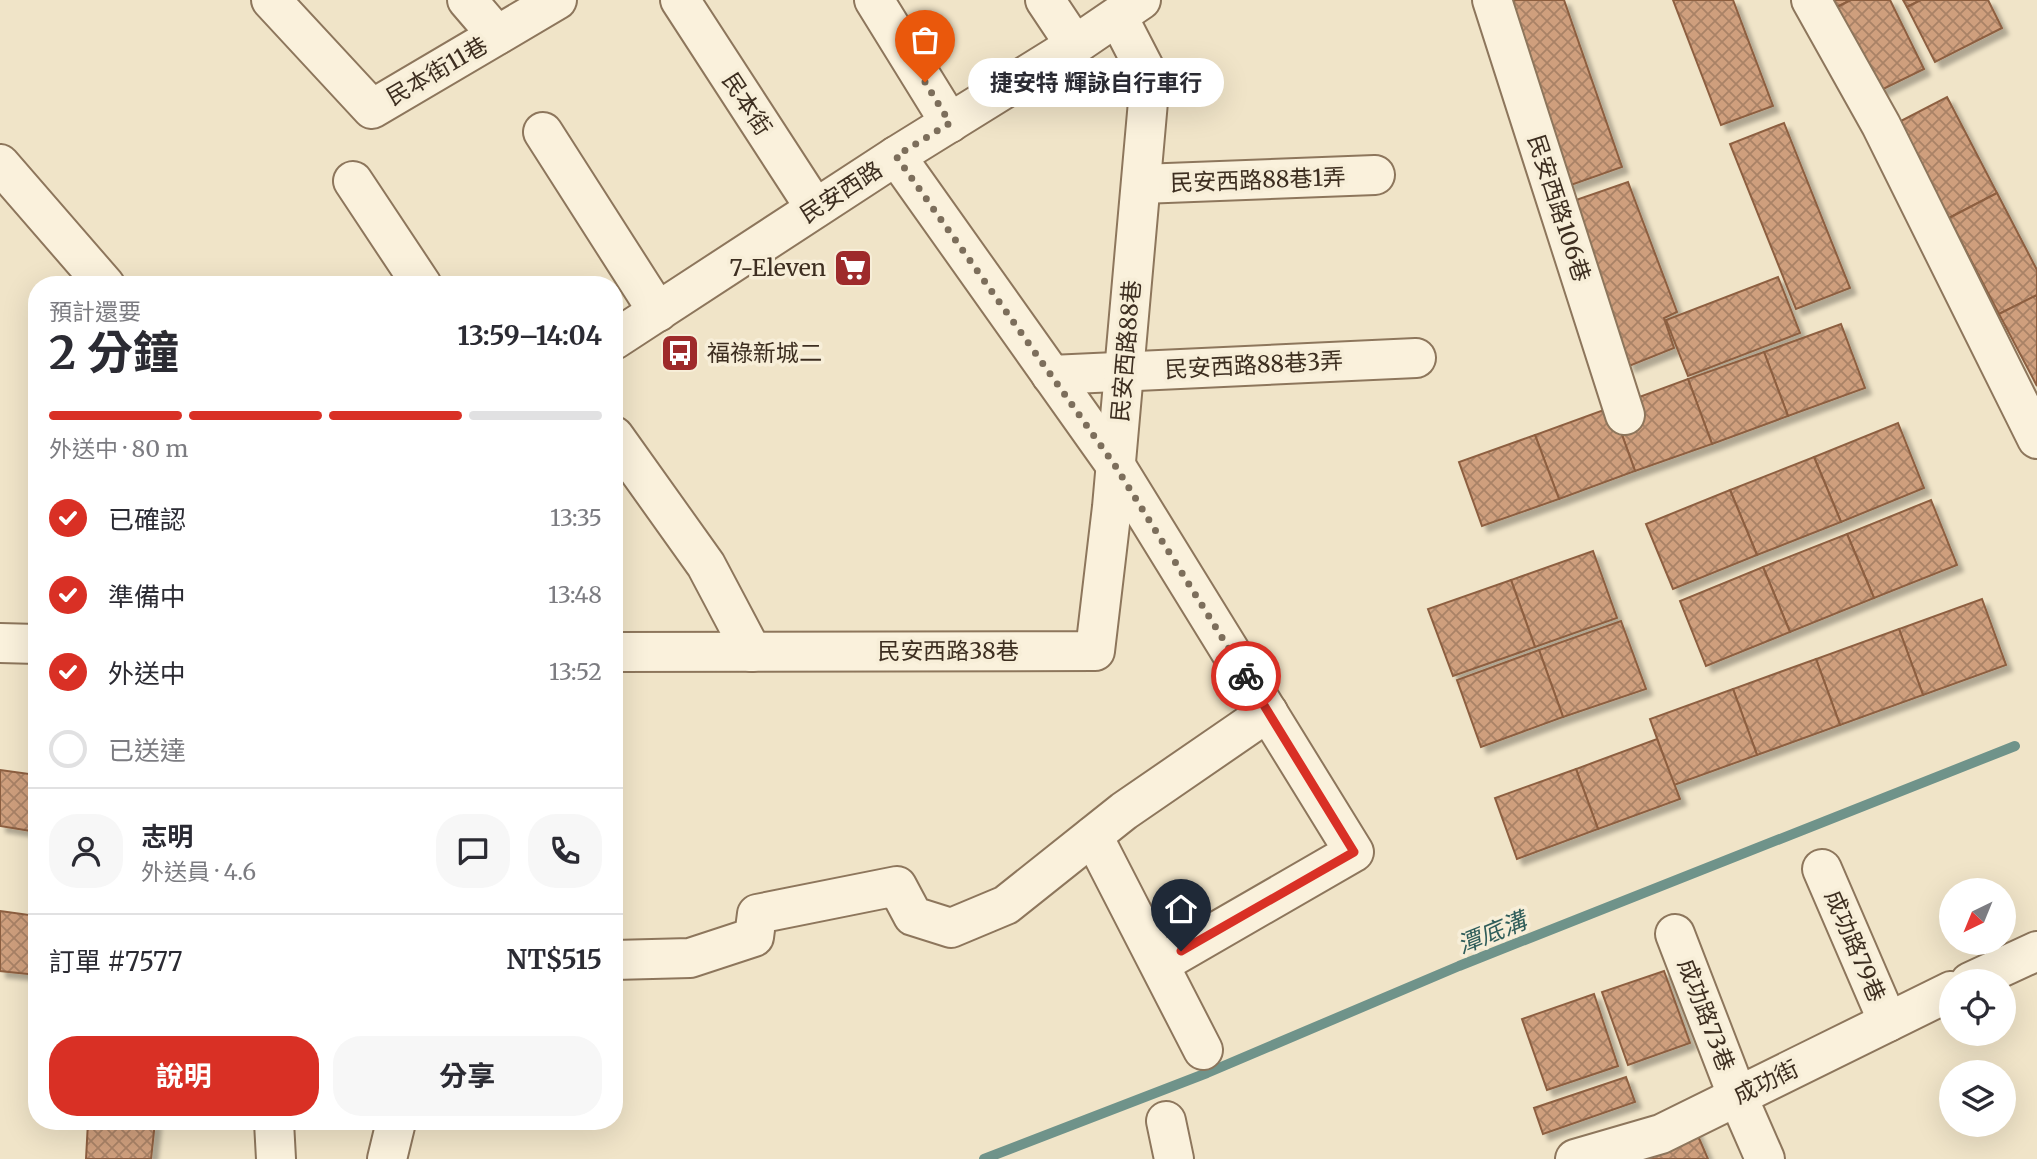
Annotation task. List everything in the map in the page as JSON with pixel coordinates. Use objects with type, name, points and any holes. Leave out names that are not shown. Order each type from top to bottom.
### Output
[{"type":"street","name":"民本街11巷","points":[[271,0],[372,109],[556,0]]},
{"type":"street","points":[[467,0],[497,35]]},
{"type":"street","name":"民本街","points":[[680,0],[815,208]]},
{"type":"street","points":[[874,0],[950,123]]},
{"type":"street","points":[[1045,0],[1075,45]]},
{"type":"street","name":"民安西路106巷","points":[[1492,0],[1625,415]]},
{"type":"street","points":[[1811,0],[1881,125],[2037,439]]},
{"type":"street","name":"民安西路","points":[[623,334],[1129,8]]},
{"type":"street","name":"民安西路88巷","points":[[1116,467],[1150,79],[1129,8]]},
{"type":"street","points":[[543,132],[658,312]]},
{"type":"street","points":[[896,156],[1116,467],[1354,852],[1160,964]]},
{"type":"street","points":[[0,164],[97,276]]},
{"type":"street","name":"民安西路88巷1弄","points":[[1141,184],[1375,175]]},
{"type":"street","points":[[353,181],[416,276]]},
{"type":"street","name":"民安西路88巷3弄","points":[[1051,374],[1416,358]]},
{"type":"street","points":[[623,449],[706,565],[752,652]]},
{"type":"street","name":"民安西路38巷","points":[[623,652],[1095,651],[1116,467]]},
{"type":"street","points":[[0,643],[28,644]]},
{"type":"street","points":[[623,960],[690,958],[754,937],[757,914],[897,886],[913,916],[951,928],[1006,905],[1124,811],[1268,712]]},
{"type":"street","points":[[1093,836],[1203,1050]]},
{"type":"street","name":"成功路79巷","points":[[1822,869],[1888,1022]]},
{"type":"street","name":"成功路73巷","points":[[1675,934],[1737,1096],[1765,1159]]},
{"type":"street","points":[[1998,969],[2037,951]]},
{"type":"street","name":"成功街","points":[[1575,1159],[1661,1134],[1939,997]]},
{"type":"street","points":[[1166,1121],[1174,1159]]},
{"type":"street","points":[[274,1130],[276,1159]]},
{"type":"street","points":[[387,1159],[394,1130]]},
{"type":"building","points":[[1516,0],[1564,0],[1622,167],[1568,186],[1504,4]]},
{"type":"building","points":[[1673,0],[1733,0],[1773,106],[1721,125]]},
{"type":"building","points":[[1823,0],[1851,0],[1829,11]]},
{"type":"building","points":[[1851,0],[1890,0],[1924,69],[1871,95],[1829,11]]},
{"type":"building","points":[[1903,0],[1921,0],[1907,7]]},
{"type":"building","points":[[1921,0],[1988,0],[2002,28],[1935,62],[1907,7]]},
{"type":"building","points":[[1947,97],[1997,193],[1949,218],[1899,122]]},
{"type":"building","points":[[1784,123],[1850,288],[1796,309],[1730,144]]},
{"type":"building","points":[[1628,182],[1677,312],[1664,318],[1674,348],[1629,366],[1570,202]]},
{"type":"building","points":[[1997,193],[2037,270],[2037,295],[1999,314],[1949,218]]},
{"type":"building","points":[[1778,277],[1800,333],[1688,376],[1666,320]]},
{"type":"building","points":[[2037,295],[2037,386],[1999,314]]},
{"type":"building","points":[[1841,324],[1865,388],[1788,416],[1764,352]]},
{"type":"building","points":[[1764,352],[1788,416],[1712,444],[1688,379]]},
{"type":"building","points":[[1688,379],[1712,444],[1635,471],[1612,407]]},
{"type":"building","points":[[1612,407],[1635,471],[1559,499],[1535,435]]},
{"type":"building","points":[[1898,423],[1924,488],[1841,522],[1814,457]]},
{"type":"building","points":[[1535,435],[1559,499],[1482,526],[1459,462]]},
{"type":"building","points":[[1814,457],[1841,522],[1757,555],[1730,490]]},
{"type":"building","points":[[1730,490],[1757,555],[1673,589],[1646,524]]},
{"type":"building","points":[[1931,500],[1957,565],[1874,598],[1847,534]]},
{"type":"building","points":[[1847,534],[1874,598],[1790,632],[1763,567]]},
{"type":"building","points":[[1593,551],[1617,618],[1535,647],[1511,580]]},
{"type":"building","points":[[1763,567],[1790,632],[1706,666],[1680,601]]},
{"type":"building","points":[[1511,580],[1535,647],[1453,676],[1428,609]]},
{"type":"building","points":[[1982,599],[2006,665],[1923,695],[1899,629]]},
{"type":"building","points":[[1621,621],[1646,689],[1563,717],[1539,650]]},
{"type":"building","points":[[1899,629],[1923,695],[1840,725],[1816,659]]},
{"type":"building","points":[[1539,650],[1563,717],[1481,747],[1457,680]]},
{"type":"building","points":[[1816,659],[1840,725],[1757,755],[1733,689]]},
{"type":"building","points":[[1733,689],[1757,755],[1674,785],[1650,719]]},
{"type":"building","points":[[1657,739],[1680,799],[1598,829],[1576,769]]},
{"type":"building","points":[[1576,769],[1598,829],[1517,859],[1495,798]]},
{"type":"building","points":[[0,770],[28,774],[28,831],[0,826]]},
{"type":"building","points":[[0,911],[28,915],[28,974],[0,971]]},
{"type":"building","points":[[1664,971],[1690,1043],[1628,1065],[1602,992]]},
{"type":"building","points":[[1594,994],[1618,1066],[1547,1090],[1522,1019]]},
{"type":"building","points":[[1626,1077],[1635,1102],[1543,1134],[1534,1108]]},
{"type":"building","points":[[1692,1122],[1708,1159],[1621,1159]]},
{"type":"building","points":[[88,1130],[154,1130],[151,1159],[86,1159]]},
{"type":"waterway","name":"潭底溝","points":[[984,1159],[1207,1073],[1459,966],[2015,746]]},
{"type":"way so far","points":[[925,82],[950,123],[896,156],[1116,467],[1246,676]]},
{"type":"place","name":"捷安特 輝詠自行車行","points":[[925,82]]},
{"type":"place","name":"7-Eleven","points":[[853,268]]},
{"type":"place","name":"福祿新城二","points":[[680,353]]},
{"type":"route","points":[[1181,951],[1354,852],[1246,676]]}]
